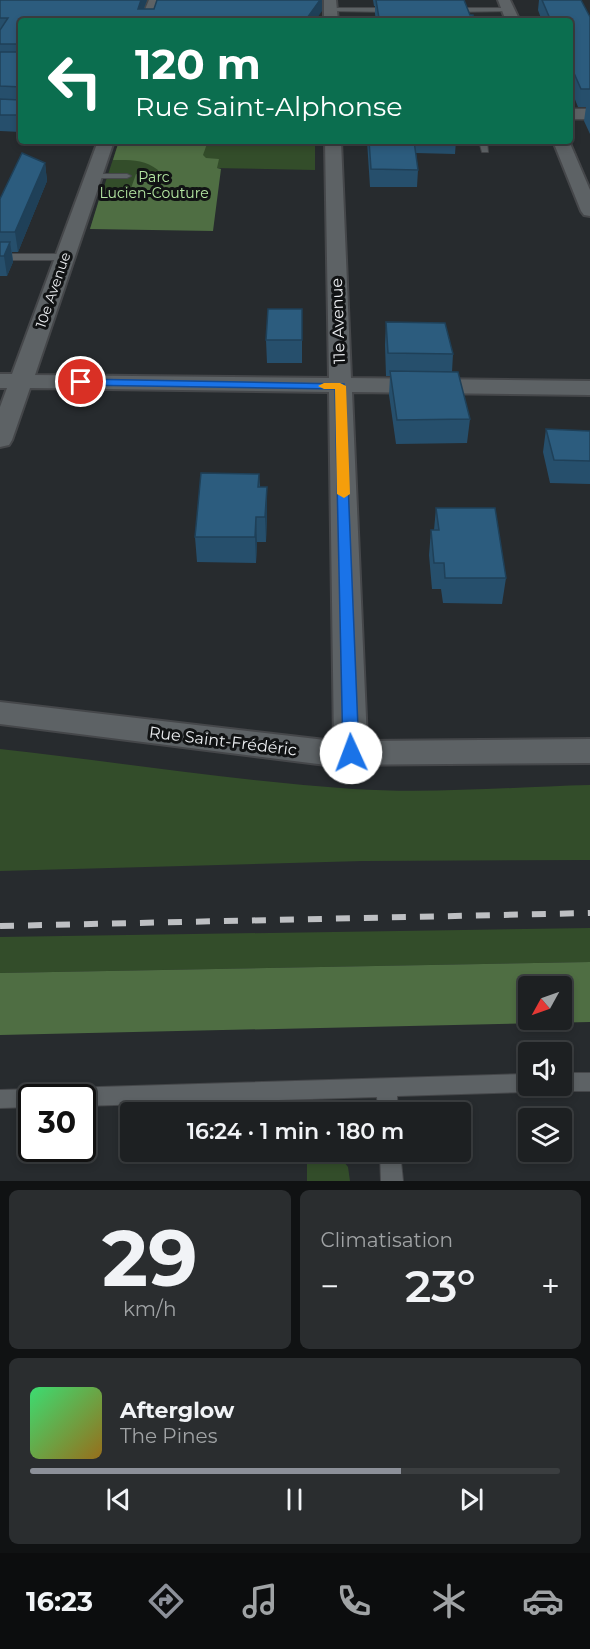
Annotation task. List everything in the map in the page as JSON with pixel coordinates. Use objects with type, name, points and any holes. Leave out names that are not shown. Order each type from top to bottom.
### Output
[{"type":"street","points":[[148,18],[155,0]]},
{"type":"street","points":[[573,114],[590,114]]},
{"type":"street","name":"10e Avenue","points":[[0,440],[10,381],[64,257],[105,144]]},
{"type":"street","name":"11e Avenue","points":[[333,144],[351,753]]},
{"type":"street","points":[[562,144],[590,211]]},
{"type":"street","points":[[10,381],[590,388]]},
{"type":"street","name":"Rue Saint-Frédéric","points":[[0,713],[310,752],[590,751]]},
{"type":"lane","points":[[469,0],[473,10]]},
{"type":"lane","points":[[331,10],[400,10]]},
{"type":"lane","points":[[440,10],[509,10]]},
{"type":"lane","points":[[484,144],[485,150]]},
{"type":"lane","points":[[93,176],[127,176]]},
{"type":"lane","points":[[0,257],[64,257]]},
{"type":"lane","points":[[572,1082],[590,1082]]},
{"type":"lane","points":[[0,1099],[518,1083]]},
{"type":"lane","points":[[386,1087],[387,1102]]},
{"type":"lane","points":[[391,1162],[392,1181]]},
{"type":"green space","name":"Parc Lucien-Couture","points":[[118,144],[315,144],[315,170],[212,168],[90,229]]},
{"type":"green space","name":"Parc Lucien-Couture","points":[[118,144],[207,144],[203,155],[206,158],[219,159],[217,168],[221,169],[213,231],[90,229],[101,193],[129,194],[136,174],[149,177],[157,174],[158,170],[153,166],[142,162],[113,160]]},
{"type":"green space","points":[[0,749],[309,786],[353,789],[442,790],[590,785],[590,860],[363,861],[0,871]]},
{"type":"green space","points":[[590,928],[590,962],[0,973],[0,937]]},
{"type":"green space","points":[[590,962],[590,1022],[572,1022],[572,976],[518,976],[518,1024],[0,1035],[0,973]]},
{"type":"green space","points":[[307,1162],[344,1162],[348,1167],[350,1181],[307,1181]]},
{"type":"building","points":[[0,0],[141,0],[138,9],[154,9],[157,0],[320,0],[307,18],[18,18],[18,44],[0,44],[0,30],[8,18],[0,18]]},
{"type":"building","points":[[376,0],[464,0],[470,15],[473,15],[474,18],[379,18]]},
{"type":"building","points":[[542,0],[581,0],[590,17],[590,89],[581,89],[573,71],[573,18],[550,18]]},
{"type":"building","points":[[0,52],[18,52],[18,87],[0,86]]},
{"type":"building","points":[[0,99],[18,100],[18,115],[0,115]]},
{"type":"building","points":[[369,144],[414,144],[418,170],[371,169]]},
{"type":"building","points":[[22,153],[45,163],[15,232],[0,232],[0,199]]},
{"type":"building","points":[[0,242],[10,242],[4,256],[0,256]]},
{"type":"building","points":[[268,309],[302,309],[302,340],[266,340]]},
{"type":"building","points":[[386,322],[445,323],[453,354],[388,353]]},
{"type":"building","points":[[390,371],[458,372],[470,419],[397,420]]},
{"type":"building","points":[[546,429],[590,431],[590,461],[554,460]]},
{"type":"building","points":[[201,473],[259,474],[258,487],[267,487],[265,517],[256,517],[255,537],[195,537]]},
{"type":"building","points":[[436,508],[495,508],[506,578],[445,578],[444,563],[434,563],[431,530],[439,530]]},
{"type":"railway","points":[[0,926],[590,913]]},
{"type":"slow traffic","points":[[324,386],[340,386],[344,494]]},
{"type":"route","points":[[81,382],[340,386],[351,753]]}]
